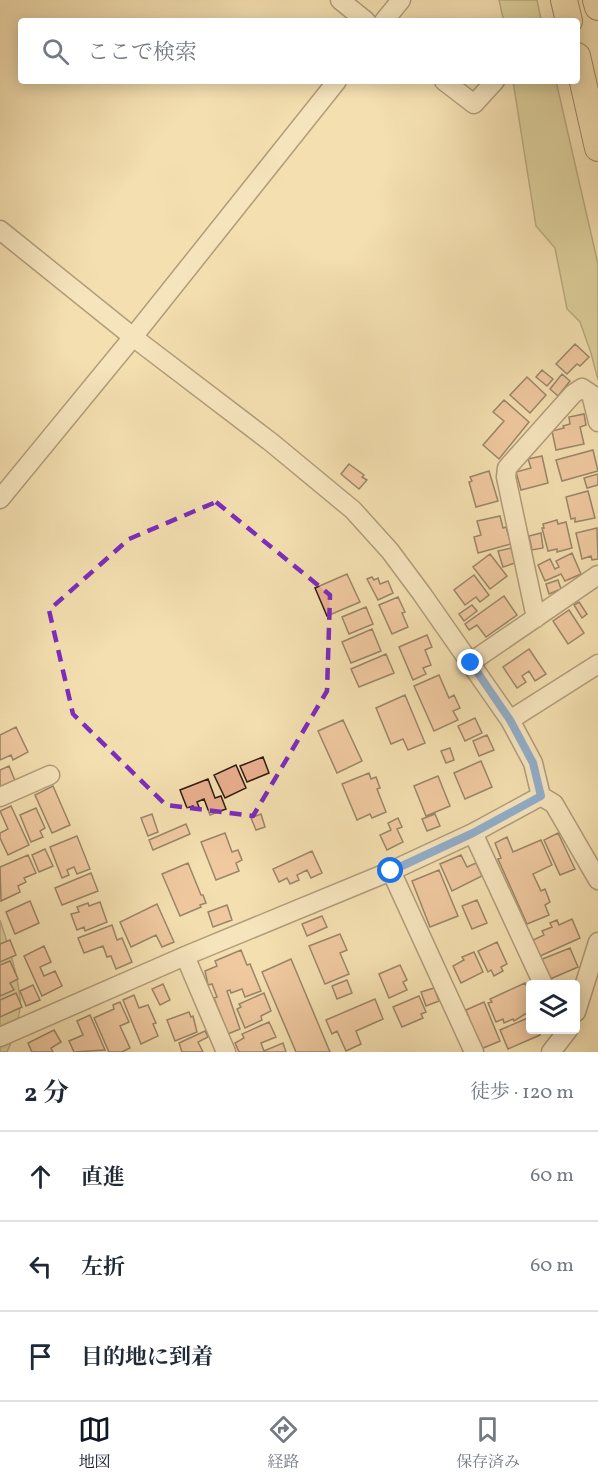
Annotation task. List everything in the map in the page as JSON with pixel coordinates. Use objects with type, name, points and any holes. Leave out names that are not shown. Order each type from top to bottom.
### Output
[{"type":"highway","points":[[564,0],[568,18]]},
{"type":"highway","points":[[596,0],[598,7]]},
{"type":"highway","points":[[580,70],[598,148]]},
{"type":"street","points":[[340,0],[362,18]]},
{"type":"street","points":[[386,18],[401,0]]},
{"type":"street","points":[[0,499],[133,337],[335,84]]},
{"type":"street","points":[[448,84],[474,104],[492,84]]},
{"type":"street","points":[[0,230],[133,337],[272,443],[353,510],[390,551],[510,720],[533,763],[541,796],[554,804],[597,879],[598,898]]},
{"type":"street","points":[[536,618],[506,477],[507,468],[573,394],[582,388],[591,394],[598,422]]},
{"type":"street","points":[[471,663],[598,575]]},
{"type":"street","points":[[510,720],[598,664]]},
{"type":"street","points":[[0,797],[50,775]]},
{"type":"street","points":[[0,1037],[185,956],[391,871],[473,833],[541,796]]},
{"type":"street","points":[[473,833],[541,980]]},
{"type":"street","points":[[391,871],[474,1052]]},
{"type":"street","points":[[580,999],[598,942]]},
{"type":"street","points":[[185,956],[226,1052]]},
{"type":"street","points":[[551,1052],[564,1034]]},
{"type":"highlighted area","points":[[216,502],[330,595],[327,691],[253,816],[166,805],[73,714],[49,610],[129,539]]},
{"type":"shaded area","points":[[499,0],[537,0],[541,18],[503,18]]},
{"type":"shaded area","points":[[513,84],[557,84],[598,264],[598,380],[580,322],[567,309],[555,248],[536,226]]},
{"type":"shaded area","points":[[0,920],[20,998],[18,1017],[7,1052],[0,1052]]},
{"type":"building","points":[[575,344],[589,357],[567,374],[556,364]]},
{"type":"building","points":[[542,370],[553,379],[547,386],[536,377]]},
{"type":"building","points":[[562,374],[570,381],[558,396],[550,389]]},
{"type":"building","points":[[527,377],[546,395],[530,413],[510,395]]},
{"type":"building","points":[[504,400],[529,422],[499,459],[483,445],[504,421],[493,412]]},
{"type":"building","points":[[584,414],[586,425],[580,427],[584,444],[556,450],[552,431],[570,424],[569,417]]},
{"type":"building","points":[[593,450],[598,471],[562,481],[556,460]]},
{"type":"building","points":[[542,456],[548,483],[521,490],[516,472],[531,468],[528,459]]},
{"type":"building","points":[[349,464],[367,480],[359,489],[341,474]]},
{"type":"building","points":[[489,471],[498,501],[476,507],[469,482],[472,481],[470,477]]},
{"type":"building","points":[[598,474],[598,485],[587,488],[584,478]]},
{"type":"building","points":[[588,491],[595,518],[575,522],[575,518],[571,519],[566,497]]},
{"type":"building","points":[[500,516],[511,544],[478,553],[474,537],[481,535],[477,521]]},
{"type":"building","points":[[557,520],[558,524],[566,522],[572,548],[557,552],[557,549],[548,551],[543,524]]},
{"type":"building","points":[[597,528],[598,559],[592,560],[591,556],[582,559],[576,533]]},
{"type":"building","points":[[541,533],[543,548],[532,550],[529,536]]},
{"type":"building","points":[[511,548],[515,563],[503,567],[498,551]]},
{"type":"building","points":[[572,553],[581,574],[565,581],[561,574],[545,581],[538,565],[550,559],[555,569],[559,567],[556,561]]},
{"type":"building","points":[[490,554],[507,576],[490,589],[473,567]]},
{"type":"building","points":[[347,574],[360,602],[327,616],[315,588]]},
{"type":"building","points":[[474,575],[489,595],[480,602],[476,597],[465,605],[454,590]]},
{"type":"building","points":[[372,577],[374,580],[378,578],[380,584],[388,581],[393,593],[378,600],[367,579]]},
{"type":"building","points":[[558,580],[561,589],[549,594],[546,584]]},
{"type":"building","points":[[504,596],[517,615],[486,637],[477,625],[469,630],[465,624]]},
{"type":"building","points":[[398,597],[405,612],[402,613],[408,627],[392,634],[379,605]]},
{"type":"building","points":[[579,602],[587,614],[582,618],[574,605]]},
{"type":"building","points":[[472,605],[477,611],[464,621],[459,614]]},
{"type":"building","points":[[366,607],[373,624],[349,634],[342,617]]},
{"type":"building","points":[[569,610],[584,633],[568,644],[553,621]]},
{"type":"building","points":[[372,629],[381,651],[351,663],[342,642]]},
{"type":"building","points":[[427,635],[432,647],[425,650],[431,665],[423,668],[426,674],[413,680],[399,647]]},
{"type":"building","points":[[529,649],[546,674],[535,681],[529,671],[522,676],[526,682],[517,688],[503,667]]},
{"type":"building","points":[[386,654],[394,673],[359,687],[351,669]]},
{"type":"building","points":[[439,675],[449,698],[454,695],[460,708],[453,711],[458,720],[434,731],[414,686]]},
{"type":"building","points":[[405,695],[425,743],[408,750],[403,739],[391,744],[376,708]]},
{"type":"building","points":[[475,718],[482,733],[465,741],[458,726]]},
{"type":"building","points":[[343,720],[362,761],[337,773],[318,731]]},
{"type":"building","points":[[16,727],[28,752],[13,760],[11,755],[0,760],[0,735]]},
{"type":"building","points":[[487,735],[494,750],[479,756],[473,741]]},
{"type":"building","points":[[450,748],[454,760],[446,763],[441,751]]},
{"type":"building","points":[[263,757],[269,773],[247,782],[240,766]]},
{"type":"building","points":[[481,761],[492,787],[465,799],[454,773]]},
{"type":"building","points":[[236,765],[246,788],[225,798],[214,775]]},
{"type":"building","points":[[9,766],[16,783],[0,790],[0,770]]},
{"type":"building","points":[[369,773],[371,779],[376,777],[380,788],[377,789],[386,812],[372,818],[370,814],[357,820],[342,784]]},
{"type":"building","points":[[438,776],[450,806],[426,816],[414,786]]},
{"type":"building","points":[[208,779],[215,798],[221,796],[226,809],[210,815],[204,799],[197,802],[199,807],[187,808],[180,790]]},
{"type":"building","points":[[53,786],[70,825],[52,833],[35,795]]},
{"type":"building","points":[[11,806],[29,845],[8,855],[0,838],[0,833],[8,829],[0,811]]},
{"type":"building","points":[[36,808],[45,828],[40,831],[43,837],[31,842],[20,815]]},
{"type":"building","points":[[152,814],[158,832],[148,836],[141,818]]},
{"type":"building","points":[[261,814],[265,827],[256,830],[251,818]]},
{"type":"building","points":[[435,814],[440,826],[427,831],[422,819]]},
{"type":"building","points":[[398,818],[402,827],[397,829],[403,842],[387,850],[380,835],[391,830],[388,823]]},
{"type":"building","points":[[186,824],[190,834],[153,850],[149,840]]},
{"type":"building","points":[[225,833],[232,852],[238,850],[242,860],[236,863],[239,871],[216,880],[201,842]]},
{"type":"building","points":[[558,833],[575,869],[560,875],[544,840]]},
{"type":"building","points":[[77,836],[90,869],[77,874],[74,867],[67,870],[69,875],[62,878],[50,847]]},
{"type":"building","points":[[507,837],[513,852],[541,840],[552,865],[533,874],[541,891],[545,889],[550,902],[545,905],[549,915],[527,924],[498,859],[501,858],[495,843]]},
{"type":"building","points":[[45,849],[53,866],[39,872],[32,855]]},
{"type":"building","points":[[312,851],[322,873],[311,878],[307,870],[297,875],[299,880],[290,884],[287,878],[279,882],[273,869]]},
{"type":"building","points":[[28,855],[36,873],[24,878],[26,882],[18,886],[20,892],[1,901],[0,867]]},
{"type":"building","points":[[461,855],[467,867],[476,863],[482,876],[452,891],[440,864]]},
{"type":"building","points":[[188,863],[206,903],[180,916],[162,874]]},
{"type":"building","points":[[439,870],[458,916],[430,927],[412,881]]},
{"type":"building","points":[[91,873],[98,891],[62,905],[55,888]]},
{"type":"building","points":[[477,900],[487,923],[472,929],[462,906]]},
{"type":"building","points":[[30,901],[39,923],[15,934],[6,912]]},
{"type":"building","points":[[100,902],[107,922],[85,931],[84,927],[77,930],[71,914],[79,912],[77,907]]},
{"type":"building","points":[[157,904],[174,942],[162,947],[156,935],[131,947],[120,922]]},
{"type":"building","points":[[227,905],[232,920],[213,927],[208,912]]},
{"type":"building","points":[[322,916],[327,927],[307,936],[302,924]]},
{"type":"building","points":[[572,919],[580,938],[538,957],[531,941],[544,935],[542,931],[552,927],[550,923],[557,920],[559,925]]},
{"type":"building","points":[[112,925],[117,940],[122,938],[132,962],[116,969],[111,956],[107,957],[103,946],[84,953],[78,938]]},
{"type":"building","points":[[340,934],[347,950],[340,953],[349,974],[325,984],[309,946]]},
{"type":"building","points":[[10,940],[16,955],[0,962],[0,944]]},
{"type":"building","points":[[497,942],[507,964],[501,967],[503,971],[494,976],[491,970],[488,972],[478,951]]},
{"type":"building","points":[[44,946],[51,962],[40,967],[44,976],[55,971],[62,986],[42,996],[24,956]]},
{"type":"building","points":[[570,948],[578,967],[548,980],[540,960]]},
{"type":"building","points":[[241,950],[247,965],[250,964],[261,991],[245,997],[242,989],[231,993],[230,990],[227,991],[240,1029],[228,1034],[214,998],[217,997],[212,984],[208,985],[205,971],[217,966],[215,961]]},
{"type":"building","points":[[474,952],[483,972],[461,983],[453,966],[464,960],[462,957]]},
{"type":"building","points":[[291,959],[330,1052],[296,1052],[262,972]]},
{"type":"building","points":[[10,961],[18,979],[10,983],[14,990],[0,996],[0,965]]},
{"type":"building","points":[[400,965],[407,980],[403,982],[407,990],[389,998],[379,974]]},
{"type":"building","points":[[347,980],[352,993],[337,999],[332,986]]},
{"type":"building","points":[[525,983],[526,1014],[514,1021],[513,1019],[504,1023],[503,1019],[496,1022],[488,1003],[492,1002],[490,999]]},
{"type":"building","points":[[163,984],[170,1000],[160,1005],[152,989]]},
{"type":"building","points":[[33,985],[40,1000],[26,1006],[20,991]]},
{"type":"building","points":[[434,988],[439,1001],[426,1006],[421,992]]},
{"type":"building","points":[[16,993],[22,1007],[0,1017],[0,1000]]},
{"type":"building","points":[[264,993],[271,1011],[261,1016],[262,1020],[245,1028],[237,1009],[241,1007],[239,1004]]},
{"type":"building","points":[[134,995],[139,1008],[148,1005],[156,1023],[153,1024],[158,1036],[141,1044],[123,1000]]},
{"type":"building","points":[[419,996],[426,1012],[421,1014],[423,1018],[402,1027],[393,1007]]},
{"type":"building","points":[[375,999],[383,1019],[356,1031],[361,1044],[346,1051],[337,1031],[332,1034],[326,1020]]},
{"type":"building","points":[[120,1002],[129,1022],[120,1026],[130,1048],[122,1052],[109,1052],[94,1018],[114,1009],[113,1005]]},
{"type":"building","points":[[484,1002],[500,1041],[481,1049],[466,1010]]},
{"type":"building","points":[[189,1012],[191,1017],[193,1016],[197,1032],[175,1041],[167,1020]]},
{"type":"building","points":[[90,1015],[105,1050],[74,1052],[69,1041],[83,1035],[77,1021]]},
{"type":"building","points":[[526,1019],[526,1034],[540,1035],[508,1049],[500,1030]]},
{"type":"building","points":[[269,1022],[276,1037],[261,1043],[264,1051],[283,1043],[286,1052],[239,1052],[235,1043],[244,1038],[242,1034]]},
{"type":"building","points":[[54,1030],[61,1042],[51,1048],[53,1052],[32,1052],[28,1043]]},
{"type":"building","points":[[205,1031],[208,1037],[198,1042],[203,1052],[182,1052],[179,1043]]},
{"type":"route","points":[[391,871],[473,833],[541,796],[533,763],[510,720],[471,663]]}]
